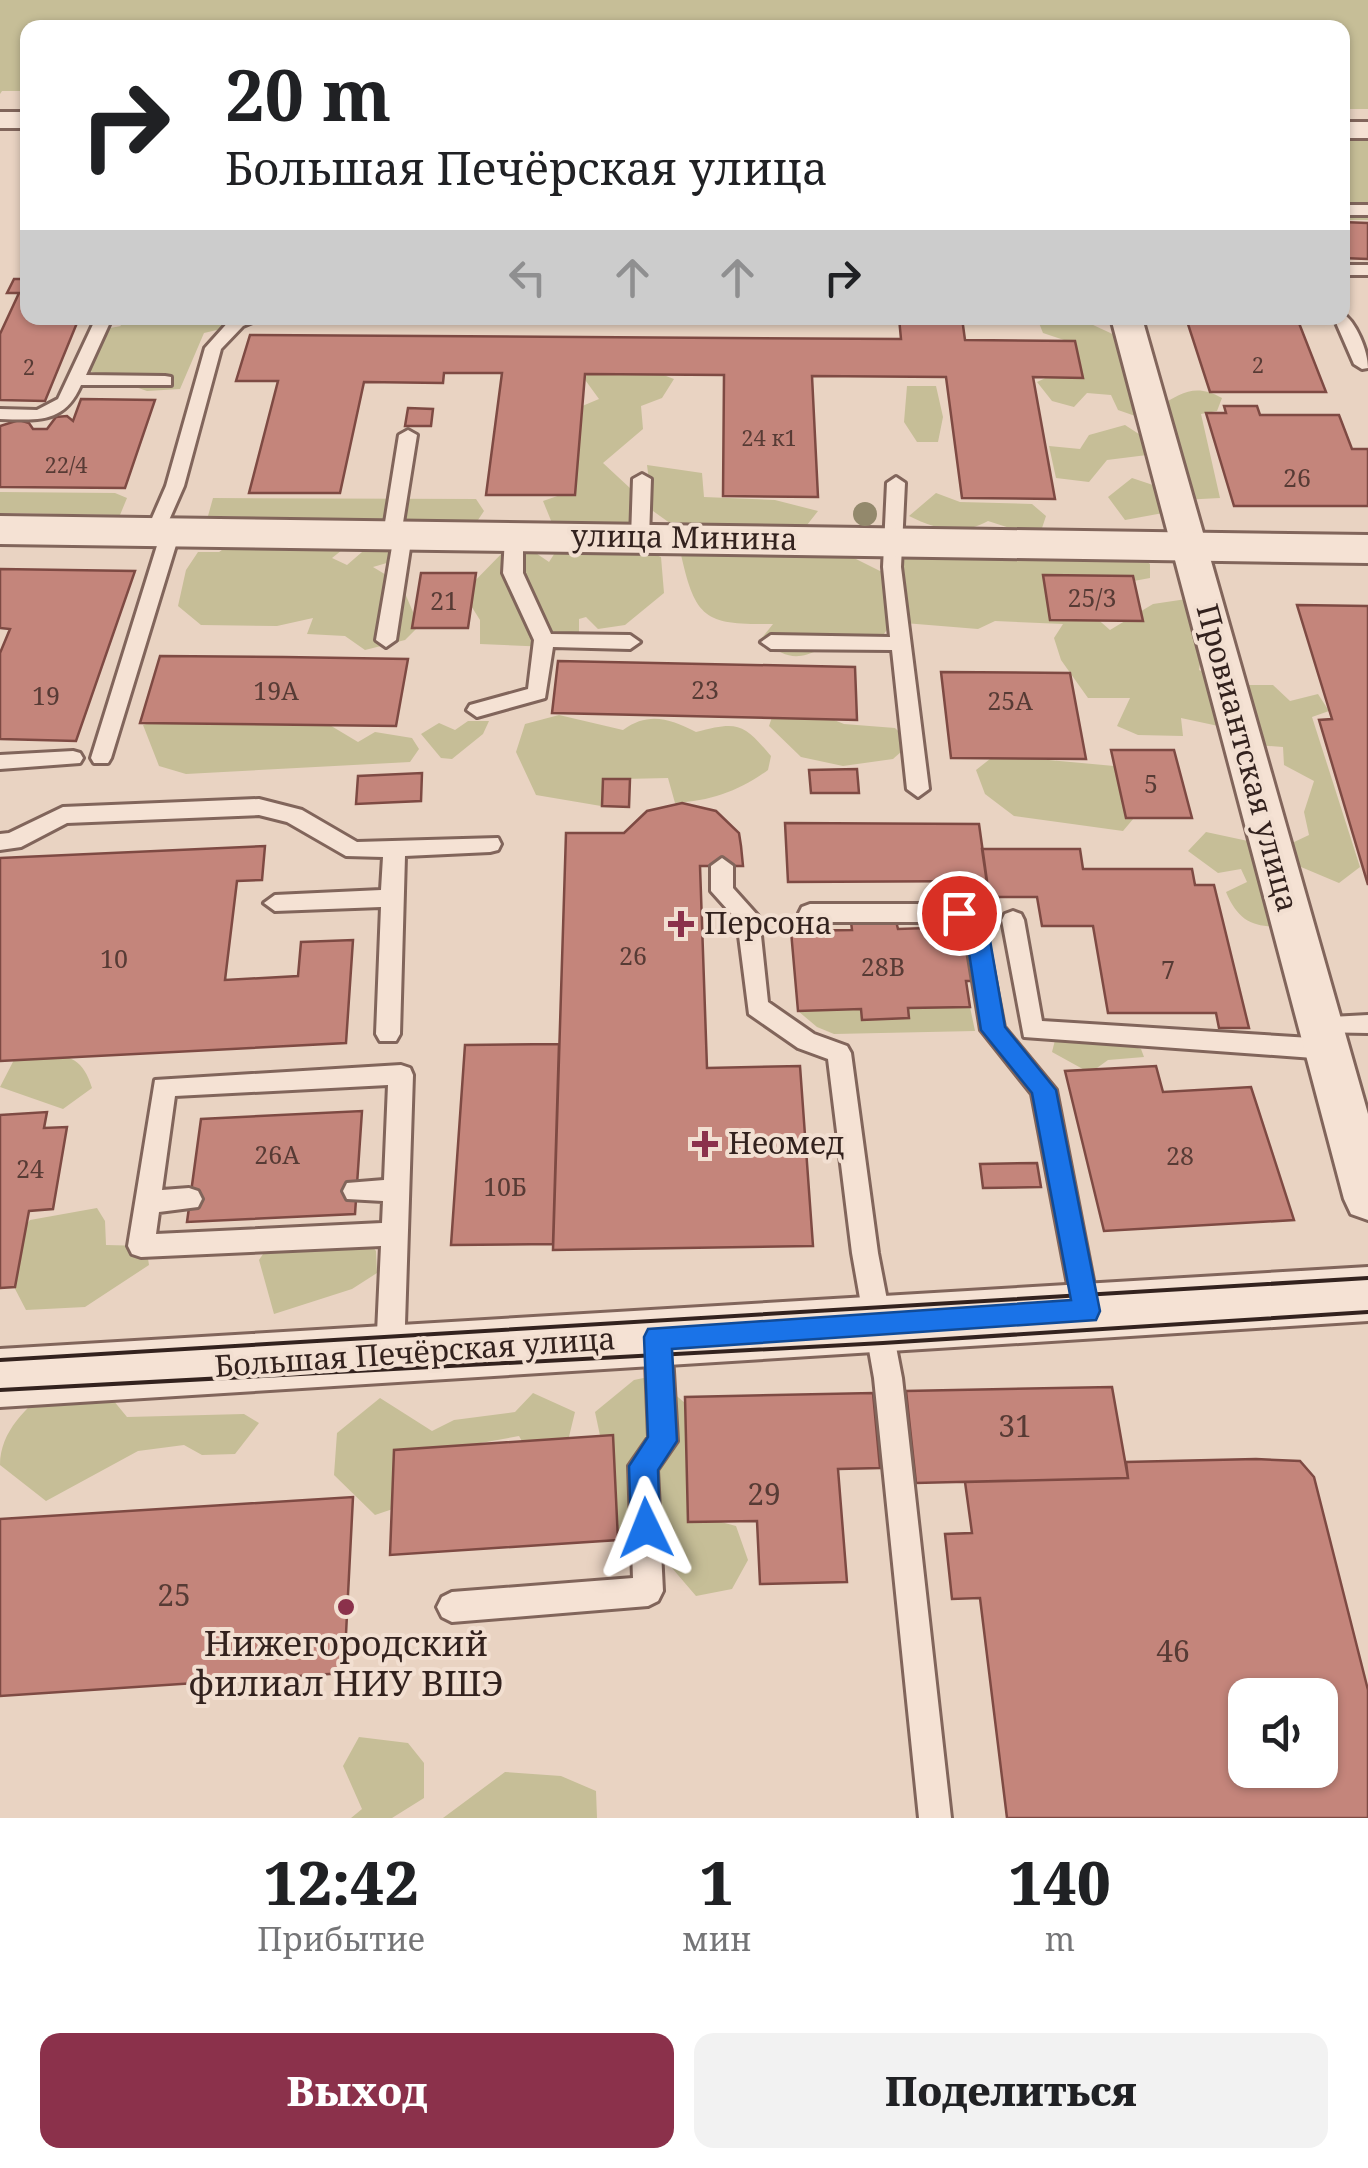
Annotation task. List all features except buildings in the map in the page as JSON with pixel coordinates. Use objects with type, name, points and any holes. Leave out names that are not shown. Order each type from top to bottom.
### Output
[{"type":"street","name":"Провиантская улица","points":[[1128,325],[1368,1199]]},
{"type":"street","name":"улица Минина","points":[[0,530],[1368,549]]},
{"type":"street","name":"Большая Печёрская улица","points":[[0,1378],[1368,1294]]},
{"type":"lane","points":[[0,414],[40,415],[65,402],[101,325]]},
{"type":"lane","points":[[101,758],[212,348],[234,325]]},
{"type":"lane","points":[[1345,325],[1362,364]]},
{"type":"lane","points":[[78,380],[166,381]]},
{"type":"lane","points":[[386,640],[408,435]]},
{"type":"lane","points":[[640,538],[642,479]]},
{"type":"lane","points":[[896,483],[890,540],[918,789]]},
{"type":"lane","points":[[477,710],[538,693],[544,640],[513,573],[514,536]]},
{"type":"lane","points":[[544,640],[630,642]]},
{"type":"lane","points":[[771,642],[899,644]]},
{"type":"lane","points":[[0,762],[73,758]]},
{"type":"lane","points":[[0,842],[13,841],[62,815],[258,807],[294,816],[354,850],[490,844]]},
{"type":"lane","points":[[388,1034],[394,848]]},
{"type":"lane","points":[[722,866],[722,891],[748,917],[756,1007],[806,1041],[840,1053],[866,1252],[880,1324],[935,1818]]},
{"type":"lane","points":[[276,903],[392,898]]},
{"type":"lane","points":[[810,913],[959,913],[976,923],[993,1030],[1044,1090]]},
{"type":"lane","points":[[1013,920],[1086,1311]]},
{"type":"lane","points":[[1032,1030],[1324,1037],[1368,1024]]},
{"type":"lane","points":[[390,1355],[397,1234],[401,1075],[164,1087],[141,1246],[397,1234]]},
{"type":"lane","points":[[356,1192],[398,1190]]},
{"type":"lane","points":[[148,1202],[189,1199]]},
{"type":"lane","points":[[452,1607],[648,1590],[643,1466],[663,1441],[658,1337]]},
{"type":"shaded area","points":[[0,0],[1368,0],[1368,109],[1350,109],[1350,20],[20,20],[20,91],[0,94]]},
{"type":"shaded area","points":[[1350,141],[1368,141],[1368,220],[1350,220]]},
{"type":"shaded area","points":[[223,325],[204,333],[180,389],[147,391],[75,366],[88,332],[121,326]]},
{"type":"shaded area","points":[[1040,325],[1093,325],[1132,343],[1158,407],[1196,391],[1222,398],[1217,411],[1201,414],[1220,498],[1182,500],[1174,511],[1125,520],[1108,497],[1132,478],[1159,487],[1167,427],[1118,410],[1111,395],[1087,393],[1074,407],[1052,401],[1037,382],[1054,374],[1079,375],[1076,344],[1043,333]]},
{"type":"shaded area","points":[[612,364],[637,365],[674,379],[662,398],[641,406],[643,429],[603,463],[631,489],[633,521],[620,530],[552,523],[543,501],[569,492],[568,412],[599,399],[583,377]]},
{"type":"shaded area","points":[[907,386],[936,386],[943,417],[938,442],[917,442],[904,422]]},
{"type":"shaded area","points":[[1125,425],[1145,438],[1147,455],[1107,460],[1089,482],[1056,478],[1049,446],[1080,449],[1089,435]]},
{"type":"shaded area","points":[[647,465],[702,473],[704,497],[775,500],[818,511],[807,525],[774,535],[674,526],[653,511]]},
{"type":"shaded area","points":[[0,492],[115,493],[127,498],[120,515],[0,513]]},
{"type":"shaded area","points":[[936,493],[960,502],[1032,504],[1046,516],[1041,531],[1016,530],[988,521],[949,529],[909,516]]},
{"type":"shaded area","points":[[213,498],[476,499],[484,511],[476,523],[208,516]]},
{"type":"shaded area","points":[[244,535],[347,546],[332,558],[347,565],[369,546],[399,545],[397,560],[373,567],[401,584],[419,626],[405,640],[365,650],[345,636],[307,634],[313,618],[277,626],[201,625],[178,606],[186,570],[198,552],[219,552]]},
{"type":"shaded area","points":[[791,538],[826,556],[844,553],[880,571],[924,550],[1068,552],[1098,562],[1117,548],[1134,550],[1150,564],[1150,578],[1090,589],[1094,616],[1110,630],[1153,604],[1200,597],[1227,615],[1226,628],[1202,650],[1199,670],[1234,685],[1273,685],[1290,701],[1318,694],[1329,711],[1312,717],[1360,867],[1339,883],[1301,867],[1282,890],[1286,926],[1265,926],[1243,917],[1226,892],[1247,882],[1241,869],[1218,873],[1188,851],[1206,832],[1262,844],[1290,863],[1292,843],[1309,835],[1304,812],[1314,781],[1284,765],[1283,747],[1257,745],[1223,727],[1181,718],[1183,736],[1138,735],[1117,726],[1130,698],[1088,698],[1061,660],[1054,638],[1063,624],[995,621],[978,629],[892,622],[880,640],[848,640],[795,656],[774,649],[761,639],[773,624],[731,623],[706,613],[698,604],[680,550]]},
{"type":"shaded area","points":[[562,542],[630,545],[661,557],[664,593],[625,625],[598,629],[586,617],[579,619],[579,637],[550,647],[480,644],[480,620],[463,593],[509,546],[524,545],[549,562]]},
{"type":"shaded area","points":[[794,704],[844,724],[895,728],[911,743],[893,759],[843,766],[801,757],[769,726],[774,711]]},
{"type":"shaded area","points":[[204,708],[323,721],[358,742],[375,732],[412,738],[419,749],[410,762],[186,774],[159,766],[143,725]]},
{"type":"shaded area","points":[[559,715],[623,730],[651,719],[696,732],[722,726],[739,728],[771,756],[768,770],[724,794],[688,802],[675,803],[668,778],[624,779],[601,806],[536,795],[516,752],[525,724]]},
{"type":"shaded area","points":[[468,721],[489,721],[483,734],[452,759],[441,758],[421,734],[439,723],[455,730]]},
{"type":"shaded area","points":[[995,755],[1114,766],[1139,812],[1123,831],[1014,816],[985,794],[976,770]]},
{"type":"shaded area","points":[[970,1007],[975,1031],[834,1034],[817,1027],[798,1011],[861,1009],[863,1020],[909,1018],[908,1008]]},
{"type":"shaded area","points":[[1074,1028],[1141,1049],[1144,1057],[1108,1060],[1090,1073],[1052,1052],[1055,1040]]},
{"type":"shaded area","points":[[16,1056],[72,1059],[87,1075],[92,1088],[63,1109],[0,1087]]},
{"type":"shaded area","points":[[97,1208],[105,1221],[106,1245],[146,1246],[149,1265],[85,1307],[26,1310],[0,1260],[30,1220]]},
{"type":"shaded area","points":[[355,1224],[376,1251],[377,1273],[352,1289],[274,1314],[259,1260],[277,1233]]},
{"type":"shaded area","points":[[653,1376],[685,1403],[695,1515],[736,1526],[748,1560],[732,1589],[696,1596],[666,1561],[668,1524],[619,1538],[597,1496],[608,1473],[595,1412],[634,1380]]},
{"type":"shaded area","points":[[52,1387],[104,1389],[127,1417],[244,1414],[259,1423],[235,1454],[202,1455],[184,1445],[138,1451],[46,1501],[0,1465],[10,1431]]},
{"type":"shaded area","points":[[533,1393],[575,1412],[567,1445],[527,1450],[519,1436],[453,1448],[446,1491],[375,1515],[334,1475],[337,1433],[380,1398],[432,1431],[454,1420],[515,1412]]},
{"type":"shaded area","points":[[359,1737],[408,1743],[424,1763],[424,1798],[392,1818],[351,1818],[362,1809],[343,1766]]},
{"type":"shaded area","points":[[505,1772],[561,1776],[596,1791],[597,1818],[443,1818]]},
{"type":"tram line","points":[[0,1360],[1368,1278]]},
{"type":"tram line","points":[[0,1390],[883,1343],[1368,1312]]},
{"type":"place","name":"Персона","points":[[681,924]]},
{"type":"place","name":"Неомед","points":[[705,1144]]},
{"type":"place","name":"Нижегородский филиал НИУ ВШЭ","points":[[346,1607]]},
{"type":"route","points":[[646,1528],[643,1466],[663,1441],[658,1337],[1086,1311],[1044,1090],[993,1030],[976,923],[959,913]]}]
